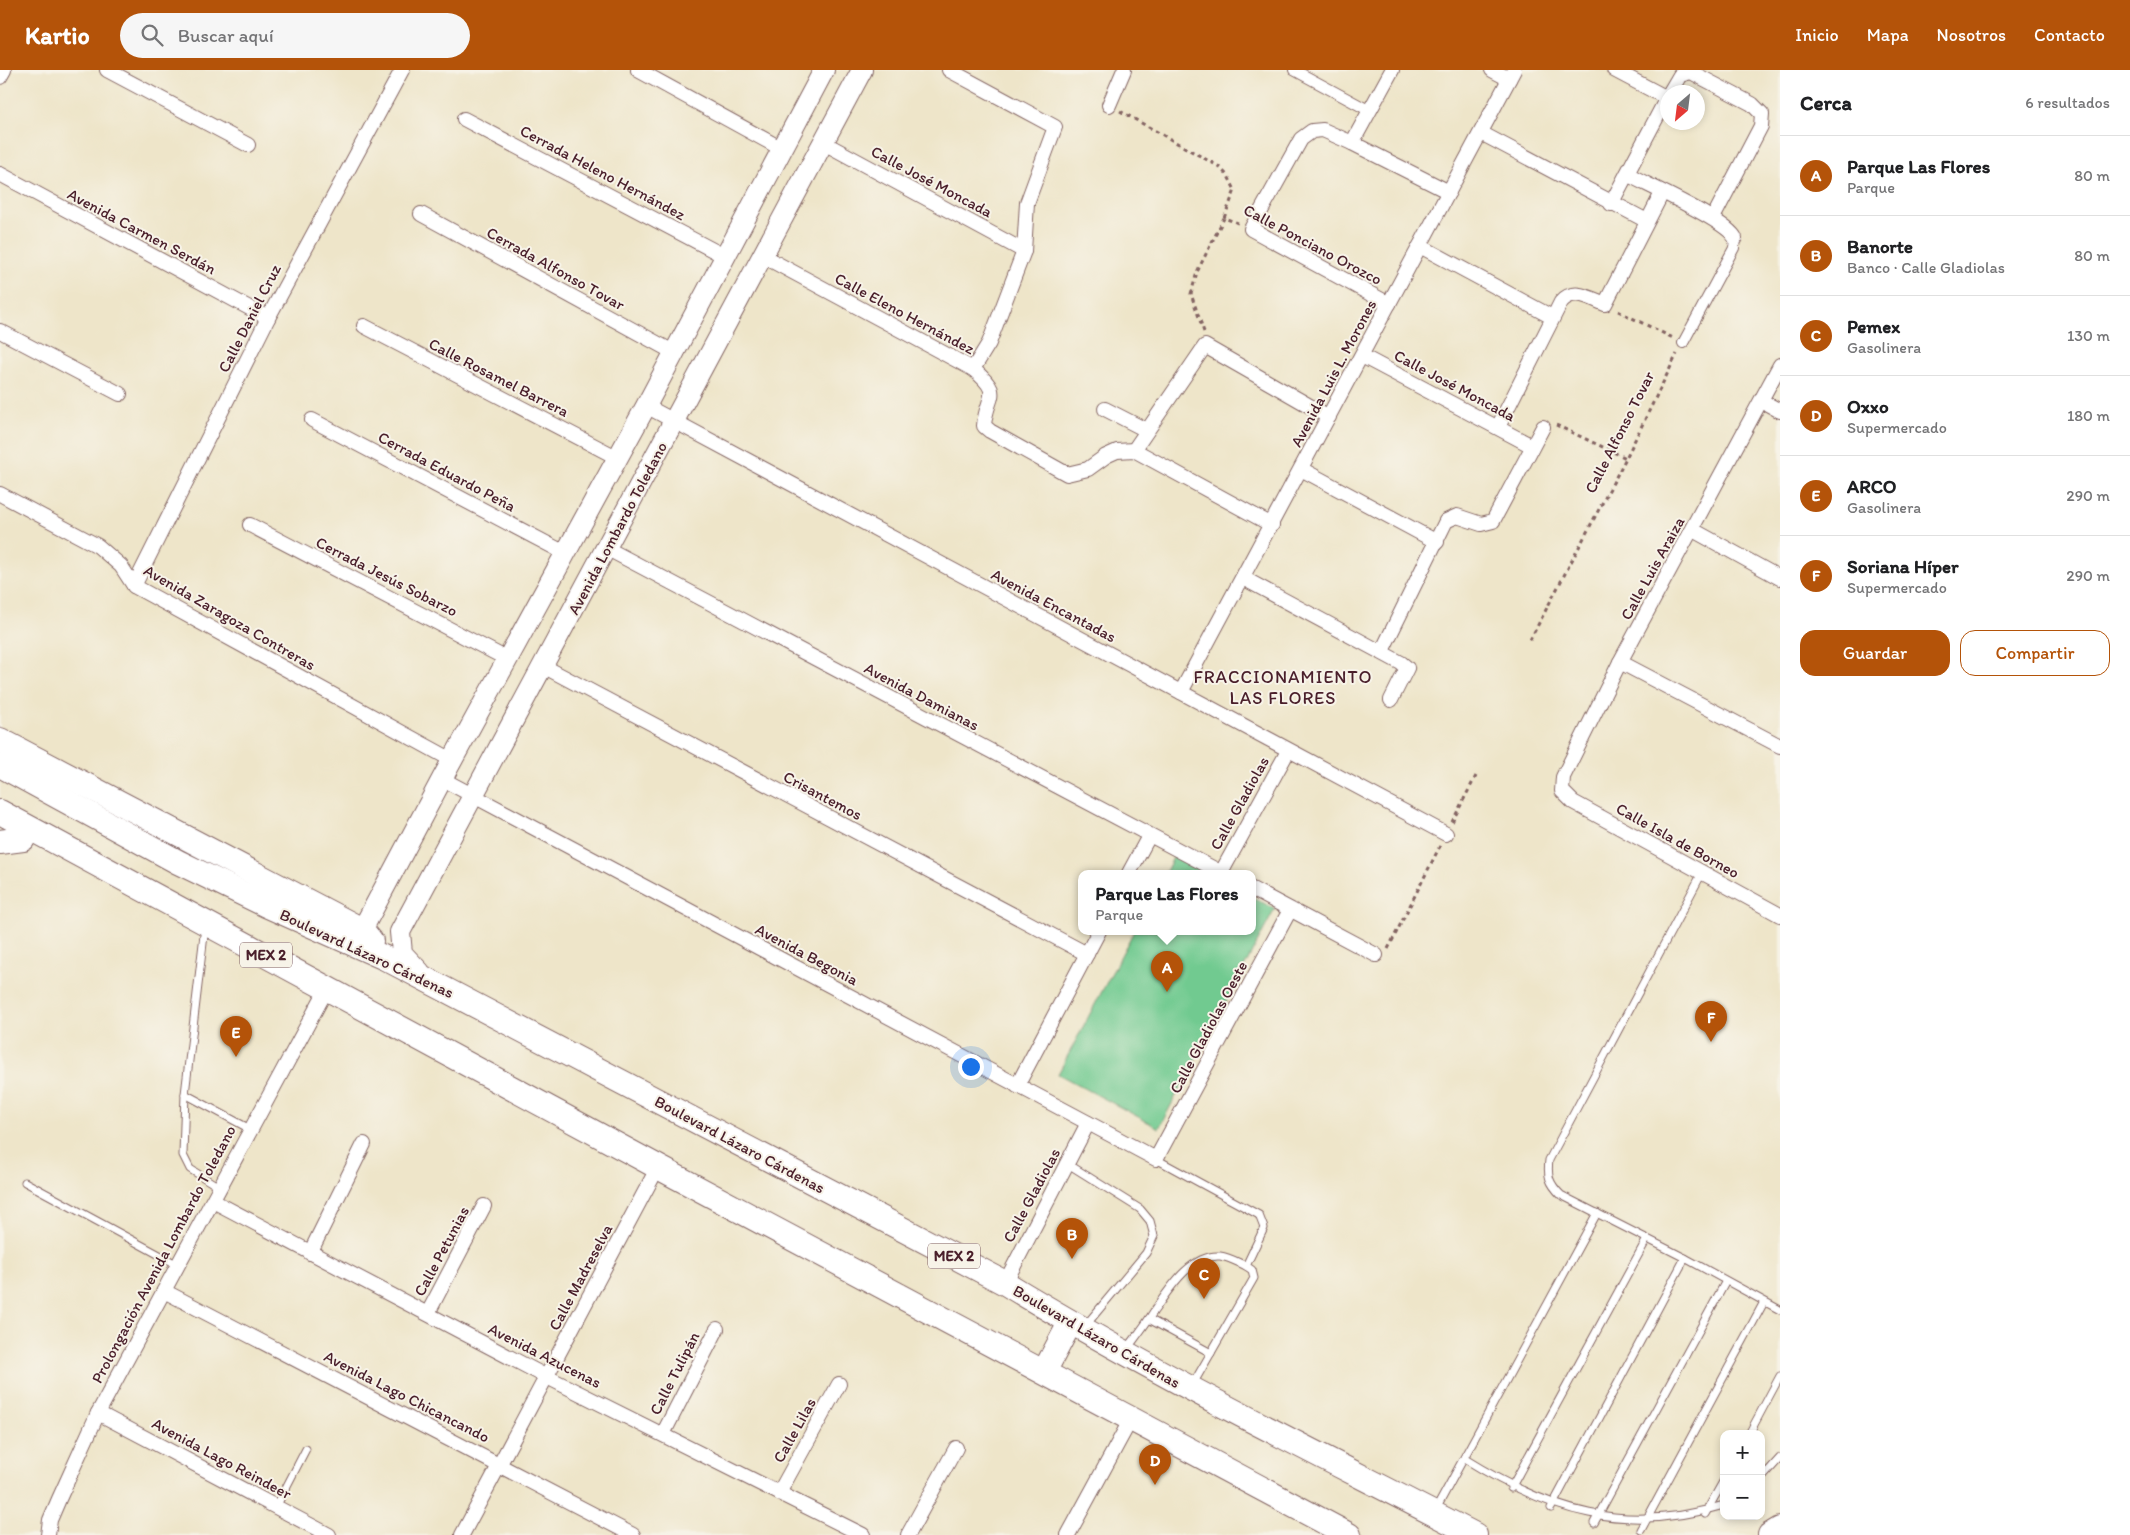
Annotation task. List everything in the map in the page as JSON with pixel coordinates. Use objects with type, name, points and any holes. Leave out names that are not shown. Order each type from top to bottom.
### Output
[{"type":"highway","points":[[0,740],[362,930],[385,958]]},
{"type":"highway","name":"Boulevard Lázaro Cárdenas","points":[[0,765],[178,862],[266,905],[385,958],[430,981],[1005,1283],[1076,1326],[1191,1389],[1475,1535]]},
{"type":"highway","name":"MEX 2","points":[[0,812],[1344,1534]]},
{"type":"highway","points":[[0,827],[323,996],[376,1014]]},
{"type":"highway","points":[[0,842],[23,839]]},
{"type":"highway","points":[[1044,1372],[1076,1326]]},
{"type":"highway","points":[[1770,1535],[1780,1529]]},
{"type":"main road","name":"Avenida Lombardo Toledano","points":[[362,930],[452,760],[675,353],[824,70]]},
{"type":"main road","name":"Avenida Lombardo Toledano","points":[[430,981],[402,954],[400,932],[862,70]]},
{"type":"street","points":[[0,77],[4,70]]},
{"type":"street","points":[[106,70],[248,145]]},
{"type":"street","name":"Calle Daniel Cruz","points":[[134,586],[268,318],[402,70]]},
{"type":"street","points":[[638,70],[782,149]]},
{"type":"street","points":[[949,70],[1055,127],[1026,203],[1024,251],[989,342],[973,369]]},
{"type":"street","points":[[1109,105],[1124,70]]},
{"type":"street","points":[[1294,70],[1370,111]]},
{"type":"street","points":[[1352,142],[1392,70]]},
{"type":"street","points":[[1492,70],[1512,74]]},
{"type":"street","points":[[1614,70],[1660,92]]},
{"type":"street","points":[[1674,85],[1680,75],[1691,72],[1752,104],[1762,114],[1761,126],[1713,218]]},
{"type":"street","name":"Avenida Luis L. Morones","points":[[1181,692],[1512,74]]},
{"type":"street","points":[[1611,204],[1660,111]]},
{"type":"street","name":"Cerrada Heleno Hernández","points":[[464,119],[726,257]]},
{"type":"street","points":[[1251,228],[1301,139],[1312,131],[1323,130],[1352,142],[1449,192]]},
{"type":"street","points":[[1481,133],[1611,204],[1647,221]]},
{"type":"street","name":"Calle José Moncada","points":[[824,143],[1024,251]]},
{"type":"street","name":"Avenida Carmen Serdán","points":[[0,174],[268,318]]},
{"type":"street","points":[[1627,174],[1713,218],[1730,231],[1735,238],[1734,248],[1683,343]]},
{"type":"street","points":[[1498,427],[1561,302],[1569,295],[1585,296],[1605,304],[1662,193]]},
{"type":"street","name":"Cerrada Alfonso Tovar","points":[[422,214],[675,353]]},
{"type":"street","name":"Calle Ponciano Orozco","points":[[1251,228],[1389,304]]},
{"type":"street","points":[[1420,246],[1552,317]]},
{"type":"street","name":"Calle Eleno Hernández","points":[[762,256],[973,369],[988,381],[992,390],[992,400],[984,426],[990,432],[1067,474],[1088,470],[1106,456],[1117,451],[1134,450]]},
{"type":"street","name":"Calle Rosamel Barrera","points":[[364,326],[618,458]]},
{"type":"street","points":[[0,331],[120,394]]},
{"type":"street","points":[[1272,525],[1134,450],[1204,346],[1329,417]]},
{"type":"street","name":"Calle José Moncada","points":[[1362,356],[1532,446]]},
{"type":"street","name":"Calle Luis Araiza","points":[[1562,791],[1563,777],[1620,662],[1693,530],[1780,365]]},
{"type":"street","points":[[1762,401],[1780,411]]},
{"type":"street","name":"Avenida Encantadas","points":[[646,406],[1446,834]]},
{"type":"street","points":[[1105,409],[1146,430]]},
{"type":"street","name":"Cerrada Eduardo Peña","points":[[312,420],[565,553]]},
{"type":"street","points":[[1382,651],[1446,521],[1457,516],[1488,524],[1498,515],[1543,427]]},
{"type":"street","points":[[1301,469],[1436,542]]},
{"type":"street","name":"Avenida Zaragoza Contreras","points":[[0,494],[98,546],[121,566],[134,586],[452,760]]},
{"type":"street","name":"Cerrada Jesús Sobarzo","points":[[250,525],[508,659]]},
{"type":"street","points":[[1693,530],[1780,578]]},
{"type":"street","name":"Avenida Damianas","points":[[606,548],[1216,870]]},
{"type":"street","points":[[1243,578],[1382,651],[1407,668],[1392,700]]},
{"type":"street","points":[[1620,662],[1780,746]]},
{"type":"street","name":"Crisantemos","points":[[543,666],[1087,954]]},
{"type":"street","name":"Calle Gladiolas","points":[[1224,870],[1288,751]]},
{"type":"street","name":"Avenida Begonia","points":[[442,779],[474,794],[1156,1160]]},
{"type":"street","name":"Calle Isla de Borneo","points":[[1562,791],[1574,802],[1780,915]]},
{"type":"street","points":[[1131,870],[1149,836]]},
{"type":"street","points":[[1256,892],[1376,955]]},
{"type":"street","name":"Calle Gladiolas Oeste","points":[[1156,1160],[1290,910]]},
{"type":"street","points":[[1017,1086],[1097,935]]},
{"type":"street","name":"Prolongación Avenida Lombardo Toledano","points":[[48,1535],[56,1506],[98,1413],[213,1201],[250,1128],[323,996]]},
{"type":"street","name":"Calle Gladiolas","points":[[1005,1283],[1088,1123]]},
{"type":"street","points":[[310,1253],[364,1144]]},
{"type":"street","name":"Calle Madreselva","points":[[462,1535],[658,1167]]},
{"type":"street","name":"Avenida Azucenas","points":[[213,1201],[547,1377],[863,1535]]},
{"type":"street","name":"Calle Petunias","points":[[428,1313],[484,1206]]},
{"type":"street","name":"Avenida Lago Chicancando","points":[[164,1291],[500,1464],[633,1535]]},
{"type":"street","name":"Calle Tulipán","points":[[663,1434],[717,1329]]},
{"type":"street","name":"Calle Lilas","points":[[779,1493],[839,1384]]},
{"type":"street","name":"Avenida Lago Reindeer","points":[[98,1413],[329,1535]]},
{"type":"street","points":[[1068,1535],[1131,1420]]},
{"type":"street","points":[[908,1535],[956,1448]]},
{"type":"lane","points":[[1702,873],[1549,1160],[1547,1174],[1551,1185],[1561,1195],[1685,1258],[1780,1310]]},
{"type":"lane","points":[[204,935],[185,1094],[183,1155],[185,1163],[195,1173],[219,1188]]},
{"type":"lane","points":[[185,1094],[250,1128]]},
{"type":"lane","points":[[1156,1160],[1259,1215],[1264,1228],[1246,1266]]},
{"type":"lane","points":[[1068,1164],[1140,1208],[1150,1221],[1154,1236],[1142,1260],[1076,1326]]},
{"type":"lane","points":[[25,1182],[178,1265]]},
{"type":"lane","points":[[1434,1513],[1597,1213]]},
{"type":"lane","points":[[1511,1488],[1647,1239]]},
{"type":"lane","points":[[1124,1353],[1149,1319],[1171,1284],[1196,1264],[1218,1256],[1230,1258],[1246,1266],[1252,1270],[1254,1278],[1191,1389]]},
{"type":"lane","points":[[1550,1508],[1685,1258]]},
{"type":"lane","points":[[1594,1522],[1726,1281]]},
{"type":"lane","points":[[1641,1530],[1764,1302]]},
{"type":"lane","points":[[1149,1319],[1211,1353]]},
{"type":"lane","points":[[1751,1430],[1780,1376]]},
{"type":"lane","points":[[276,1507],[306,1449]]},
{"type":"lane","points":[[1765,1475],[1780,1458]]},
{"type":"lane","points":[[1465,1459],[1511,1488],[1550,1508],[1603,1524]]},
{"type":"lane","points":[[1705,1515],[1720,1487]]},
{"type":"lane","points":[[1670,1525],[1705,1515],[1720,1507]]},
{"type":"lane","points":[[1632,1528],[1641,1530],[1651,1528]]},
{"type":"path","name":"Calle Ponciano Orozco","points":[[1109,105],[1218,166],[1228,176],[1235,190],[1224,218],[1251,228]]},
{"type":"path","points":[[1204,346],[1203,329],[1191,294],[1197,272],[1224,218]]},
{"type":"path","points":[[1605,304],[1683,343]]},
{"type":"path","name":"Calle Alfonso Tovar","points":[[1530,640],[1626,458],[1683,343]]},
{"type":"path","points":[[1543,427],[1550,424],[1561,427],[1626,458]]},
{"type":"path","points":[[1376,955],[1389,948],[1476,776]]},
{"type":"green space","points":[[1174,856],[1201,870],[1167,870]]},
{"type":"green space","points":[[1256,899],[1275,909],[1159,1128],[1058,1074],[1132,935],[1256,935]]},
{"type":"place","name":"Parque Las Flores","points":[[1167,992]]},
{"type":"place","name":"Soriana Híper","points":[[1711,1042]]},
{"type":"place","name":"ARCO","points":[[236,1057]]},
{"type":"place","name":"Banorte","points":[[1072,1259]]},
{"type":"place","name":"Pemex","points":[[1204,1299]]},
{"type":"place","name":"Oxxo","points":[[1155,1485]]},
{"type":"district","name":"FRACCIONAMIENTO LAS FLORES","points":[[1283,687]]}]
